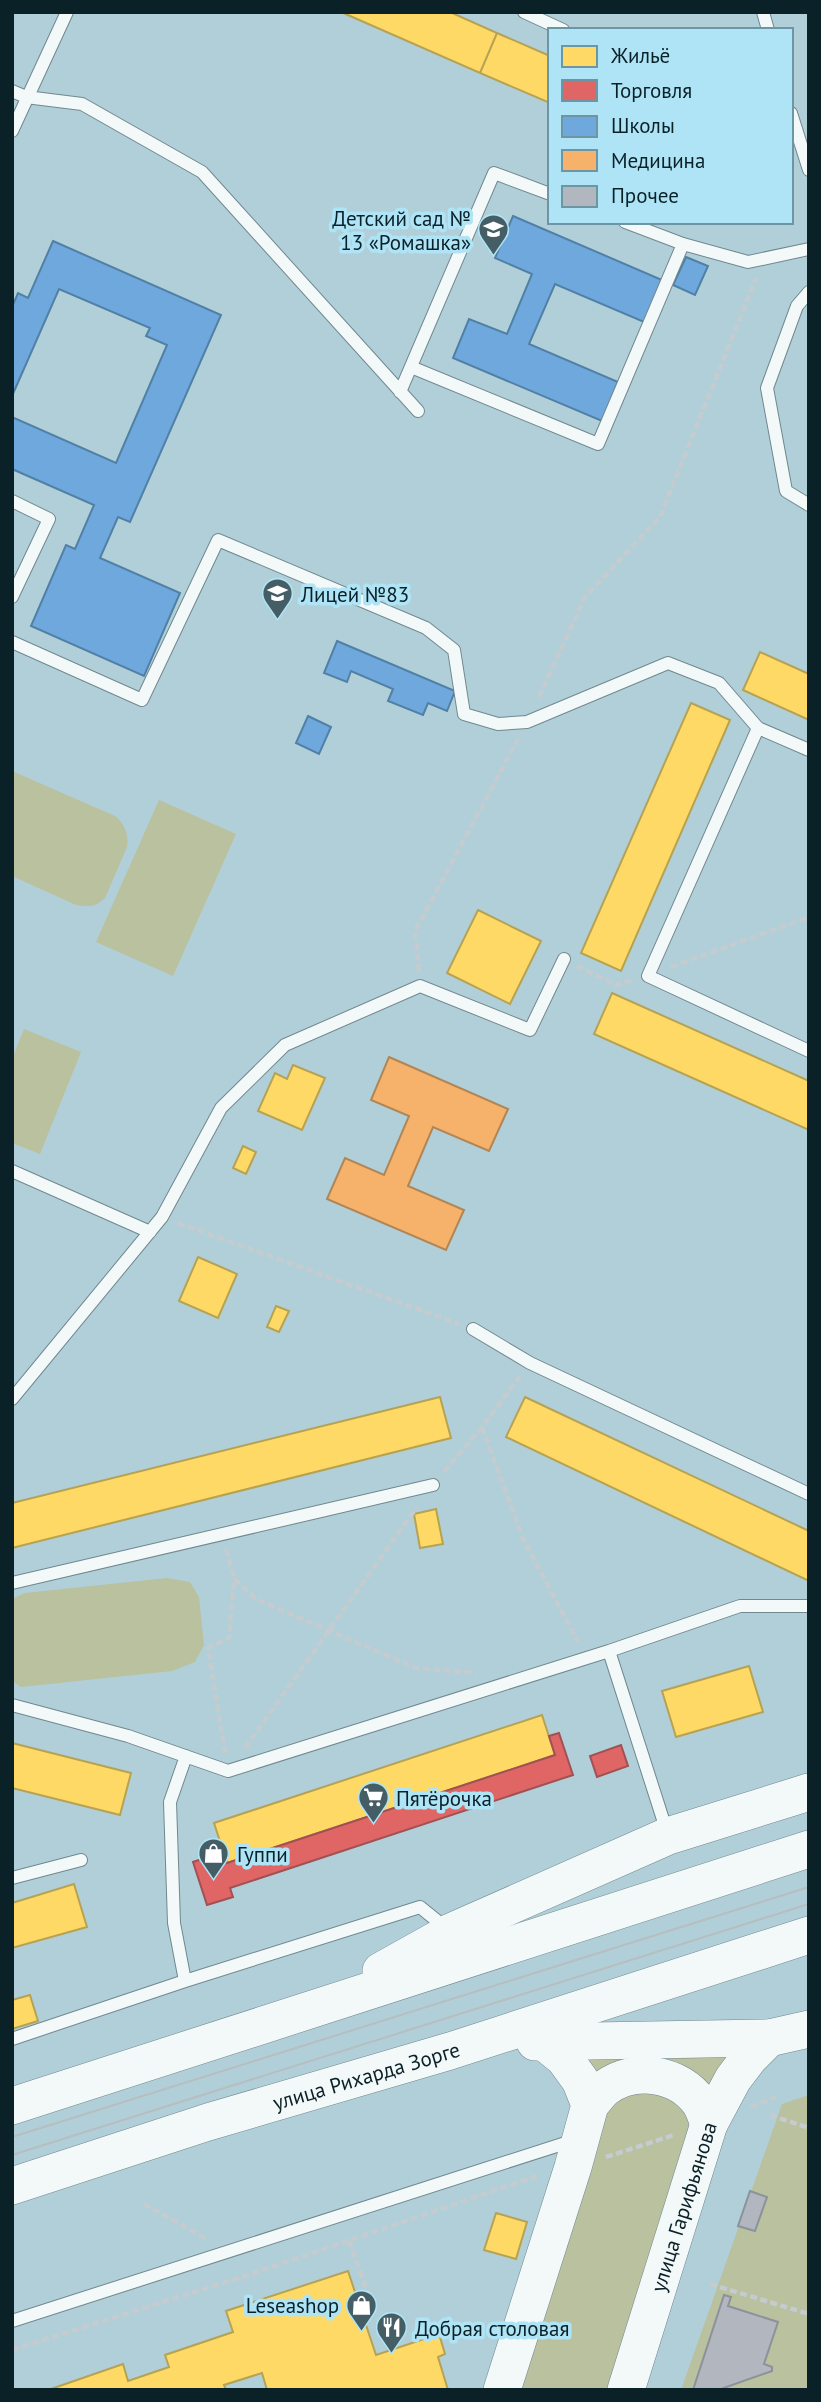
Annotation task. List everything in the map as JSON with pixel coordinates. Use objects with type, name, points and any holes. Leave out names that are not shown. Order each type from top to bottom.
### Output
[{"type":"main road","points":[[313,2009],[452,1931],[668,1836],[809,1792]]},
{"type":"main road","points":[[12,2106],[809,1849]]},
{"type":"main road","name":"улица Рихарда Зорге","points":[[12,2186],[208,2122],[450,2051],[809,1935]]},
{"type":"main road","points":[[450,2051],[543,2041],[769,2038],[809,2029]]},
{"type":"main road","name":"улица Гарифьянова","points":[[626,2390],[709,2124],[733,2079],[769,2038]]},
{"type":"main road","points":[[543,2041],[564,2058],[580,2080],[582,2136]]},
{"type":"main road","points":[[502,2390],[582,2136],[605,2088],[624,2078],[645,2074],[666,2078],[686,2088],[701,2104],[709,2124]]},
{"type":"lane","points":[[12,131],[67,12]]},
{"type":"lane","points":[[524,12],[559,28]]},
{"type":"lane","points":[[12,91],[26,97],[82,104],[202,172],[418,411]]},
{"type":"lane","points":[[794,134],[809,170]]},
{"type":"lane","points":[[400,391],[494,173],[548,193]]},
{"type":"lane","points":[[630,224],[683,244],[748,262],[763,261],[809,249]]},
{"type":"lane","points":[[411,367],[598,444],[683,244]]},
{"type":"lane","points":[[809,292],[797,306],[767,388],[786,491],[809,505]]},
{"type":"lane","points":[[12,501],[48,519],[12,597]]},
{"type":"lane","points":[[12,642],[142,701],[218,540],[426,628],[454,650],[464,713],[498,724],[527,722],[668,663],[719,683],[758,727],[809,750]]},
{"type":"lane","points":[[758,727],[648,976],[809,1051]]},
{"type":"lane","points":[[12,1399],[162,1217],[221,1108],[285,1045],[420,986],[530,1030],[564,959]]},
{"type":"lane","points":[[12,1171],[150,1232]]},
{"type":"lane","points":[[473,1329],[530,1363],[809,1494]]},
{"type":"lane","points":[[12,1583],[433,1485]]},
{"type":"lane","points":[[12,1705],[128,1736],[228,1771],[609,1651],[740,1606],[809,1606]]},
{"type":"lane","points":[[609,1651],[668,1836]]},
{"type":"lane","points":[[185,1981],[174,1923],[170,1802],[186,1756]]},
{"type":"lane","points":[[12,1878],[81,1860]]},
{"type":"lane","points":[[12,2039],[185,1981],[419,1908],[452,1931]]},
{"type":"lane","points":[[12,2321],[582,2136]]},
{"type":"path","points":[[420,986],[415,931],[527,722],[585,597],[660,517],[763,261]]},
{"type":"path","points":[[564,959],[616,985],[809,918]]},
{"type":"path","points":[[162,1217],[473,1329]]},
{"type":"path","points":[[228,1771],[433,1485],[482,1427],[530,1363]]},
{"type":"path","points":[[482,1427],[524,1541],[587,1658]]},
{"type":"path","points":[[222,1534],[233,1578],[229,1638],[208,1648],[228,1771]]},
{"type":"path","points":[[233,1578],[256,1599],[416,1668],[526,1677]]},
{"type":"path","points":[[12,2350],[248,2275],[552,2171],[582,2136],[709,2124],[776,2096]]},
{"type":"path","points":[[770,2115],[809,2128]]},
{"type":"path","points":[[144,2204],[229,2251],[248,2275]]},
{"type":"path","points":[[349,2241],[374,2309]]},
{"type":"path","points":[[710,2284],[809,2314]]},
{"type":"green space","points":[[12,771],[115,816],[124,826],[127,847],[102,901],[92,906],[76,905],[12,876]]},
{"type":"green space","points":[[159,800],[236,834],[173,976],[96,942]]},
{"type":"green space","points":[[24,1029],[81,1052],[40,1154],[12,1143],[12,1059]]},
{"type":"green space","points":[[167,1578],[190,1582],[199,1597],[204,1645],[195,1662],[172,1671],[21,1687],[12,1681],[12,1599],[25,1593]]},
{"type":"green space","points":[[738,2053],[715,2096],[602,2080],[588,2058]]},
{"type":"green space","points":[[667,2089],[694,2123],[609,2390],[514,2390],[604,2111],[624,2090]]},
{"type":"green space","points":[[809,2095],[809,2390],[681,2390],[782,2104]]},
{"type":"building: Жильё","points":[[341,12],[450,12],[497,33],[480,73]]},
{"type":"building: Жильё","points":[[497,33],[548,55],[548,102],[480,73]]},
{"type":"building: Жильё","points":[[760,652],[809,674],[809,720],[743,690]]},
{"type":"building: Жильё","points":[[691,703],[730,720],[621,971],[581,953]]},
{"type":"building: Жильё","points":[[478,910],[541,941],[510,1004],[447,973]]},
{"type":"building: Жильё","points":[[612,993],[809,1081],[809,1130],[594,1034]]},
{"type":"building: Жильё","points":[[293,1065],[325,1078],[302,1130],[258,1111],[275,1073],[287,1079]]},
{"type":"building: Жильё","points":[[243,1146],[256,1152],[246,1174],[233,1168]]},
{"type":"building: Жильё","points":[[198,1257],[237,1274],[218,1318],[179,1301]]},
{"type":"building: Жильё","points":[[276,1306],[289,1311],[279,1332],[267,1327]]},
{"type":"building: Жильё","points":[[440,1397],[451,1438],[12,1548],[12,1503]]},
{"type":"building: Жильё","points":[[525,1397],[809,1531],[809,1581],[506,1437]]},
{"type":"building: Жильё","points":[[436,1509],[443,1544],[420,1548],[414,1514]]},
{"type":"building: Жильё","points":[[749,1666],[763,1712],[676,1737],[662,1691]]},
{"type":"building: Жильё","points":[[542,1715],[555,1755],[227,1863],[214,1823]]},
{"type":"building: Жильё","points":[[12,1743],[131,1773],[120,1815],[12,1788]]},
{"type":"building: Жильё","points":[[74,1884],[87,1927],[12,1948],[12,1903]]},
{"type":"building: Жильё","points":[[30,1995],[38,2021],[12,2029],[12,2000]]},
{"type":"building: Жильё","points":[[496,2213],[527,2222],[516,2259],[484,2250]]},
{"type":"building: Жильё","points":[[348,2271],[376,2355],[439,2334],[445,2354],[438,2357],[448,2390],[267,2390],[262,2373],[224,2385],[226,2390],[48,2390],[123,2364],[128,2381],[169,2367],[165,2355],[233,2332],[226,2311]]},
{"type":"building: Торговля","points":[[559,1733],[573,1775],[230,1888],[233,1897],[207,1905],[193,1862],[223,1852],[227,1863],[555,1755],[549,1736]]},
{"type":"building: Торговля","points":[[621,1745],[628,1766],[597,1777],[590,1756]]},
{"type":"building: Школы","points":[[513,216],[662,280],[644,322],[555,284],[529,344],[618,382],[602,421],[453,358],[469,319],[507,334],[532,274],[495,258]]},
{"type":"building: Школы","points":[[53,241],[221,315],[130,522],[118,517],[100,558],[180,593],[144,676],[31,626],[66,545],[75,549],[94,505],[12,469],[12,417],[116,463],[167,345],[146,336],[150,328],[59,289],[12,396],[12,307],[18,293],[28,298]]},
{"type":"building: Школы","points":[[686,257],[708,266],[695,295],[673,285]]},
{"type":"building: Школы","points":[[337,641],[455,691],[447,711],[428,703],[423,715],[388,701],[393,689],[351,671],[347,682],[324,673]]},
{"type":"building: Школы","points":[[308,716],[331,727],[319,754],[296,743]]},
{"type":"building: Медицина","points":[[389,1057],[508,1109],[489,1151],[433,1127],[408,1186],[464,1210],[446,1250],[327,1199],[345,1158],[384,1175],[409,1116],[371,1100]]},
{"type":"building: Прочее","points":[[750,2191],[767,2197],[755,2231],[738,2226]]},
{"type":"building: Прочее","points":[[724,2295],[731,2297],[728,2306],[778,2322],[764,2364],[772,2367],[772,2371],[718,2390],[693,2390]]},
{"type":"tram line","points":[[12,2137],[809,1887]]},
{"type":"tram line","points":[[12,2155],[809,1904]]},
{"type":"place","name":"Детский сад № 13 «Ромашка»","points":[[494,257]]},
{"type":"place","name":"Лицей №83","points":[[278,621]]},
{"type":"place","name":"Пятёрочка","points":[[373,1825]]},
{"type":"place","name":"Гуппи","points":[[214,1881]]},
{"type":"place","name":"Leseashop","points":[[362,2332]]},
{"type":"place","name":"Добрая столовая","points":[[392,2355]]}]
